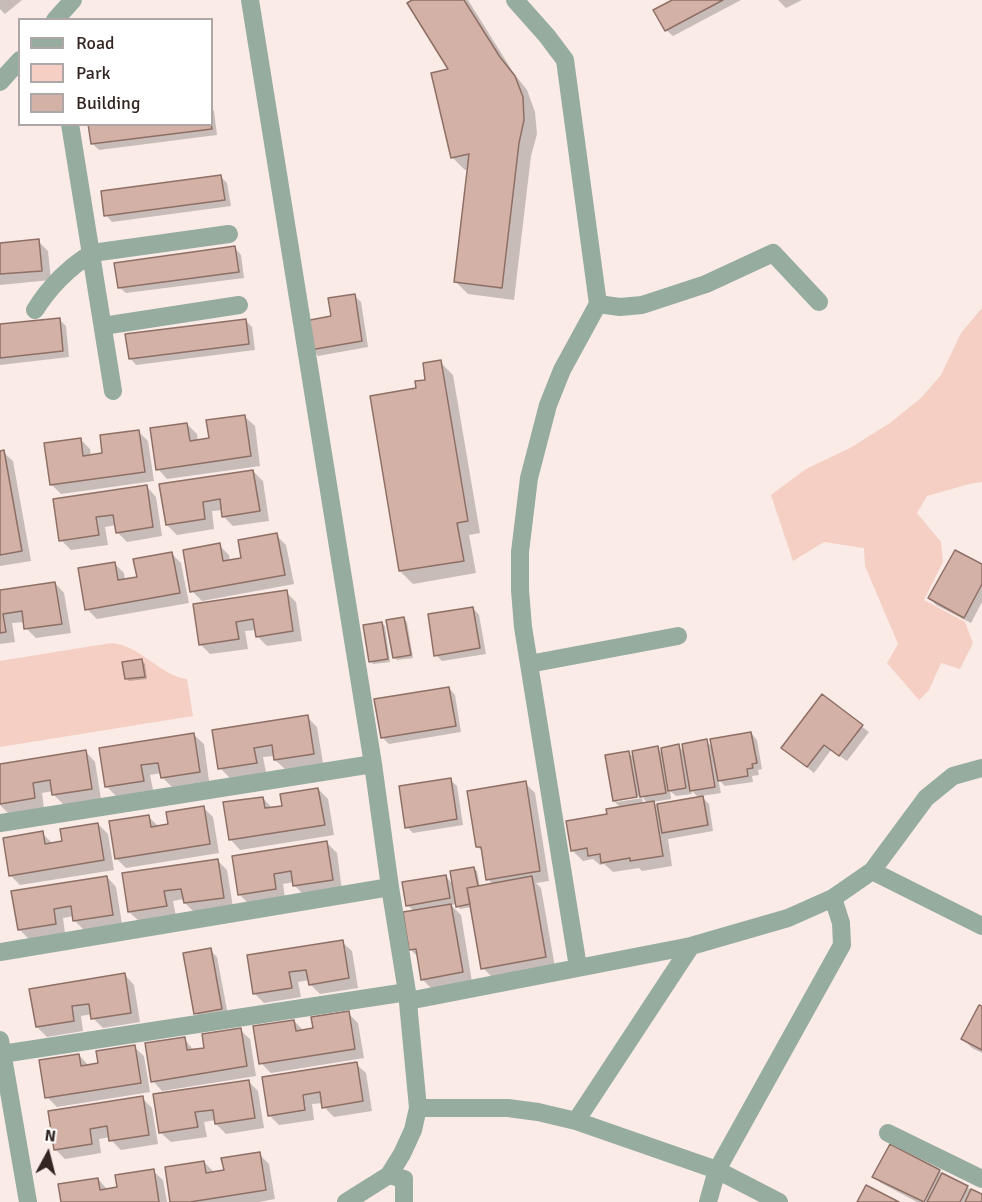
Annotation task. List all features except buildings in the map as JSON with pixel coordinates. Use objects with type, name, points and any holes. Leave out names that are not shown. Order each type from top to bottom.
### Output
[{"type":"street","points":[[58,18],[74,0]]},
{"type":"street","points":[[250,0],[373,764],[407,997],[418,1108],[413,1130],[389,1175],[346,1202]]},
{"type":"street","points":[[515,0],[565,60],[598,304],[567,362],[548,405],[529,478],[522,524],[520,590],[523,627],[578,967]]},
{"type":"street","points":[[0,82],[18,62]]},
{"type":"street","points":[[70,126],[113,391]]},
{"type":"street","points":[[35,310],[59,277],[92,253],[229,234]]},
{"type":"street","points":[[598,304],[620,307],[642,305],[706,284],[773,253],[819,302]]},
{"type":"street","points":[[103,326],[239,305]]},
{"type":"street","points":[[529,664],[678,636]]},
{"type":"street","points":[[0,823],[373,764]]},
{"type":"street","points":[[28,1202],[1,1047],[407,997],[691,946],[789,918],[832,898],[872,870],[926,798],[953,776],[982,768]]},
{"type":"street","points":[[872,870],[982,926]]},
{"type":"street","points":[[0,952],[390,887]]},
{"type":"street","points":[[708,1202],[717,1170],[842,945],[841,923],[832,898]]},
{"type":"street","points":[[576,1121],[691,946]]},
{"type":"street","points":[[418,1108],[508,1108],[576,1121],[717,1170],[779,1202]]},
{"type":"street","points":[[888,1133],[982,1179]]},
{"type":"street","points":[[389,1175],[404,1179],[404,1202]]},
{"type":"green space","points":[[982,308],[982,482],[927,496],[917,513],[941,542],[943,562],[924,600],[965,622],[973,643],[960,669],[941,663],[929,690],[919,700],[887,663],[898,644],[865,566],[864,548],[824,542],[793,561],[771,495],[806,469],[850,448],[890,423],[921,398],[941,375],[961,333]]},
{"type":"green space","points":[[111,643],[131,649],[167,672],[187,679],[193,716],[0,747],[0,661]]}]
